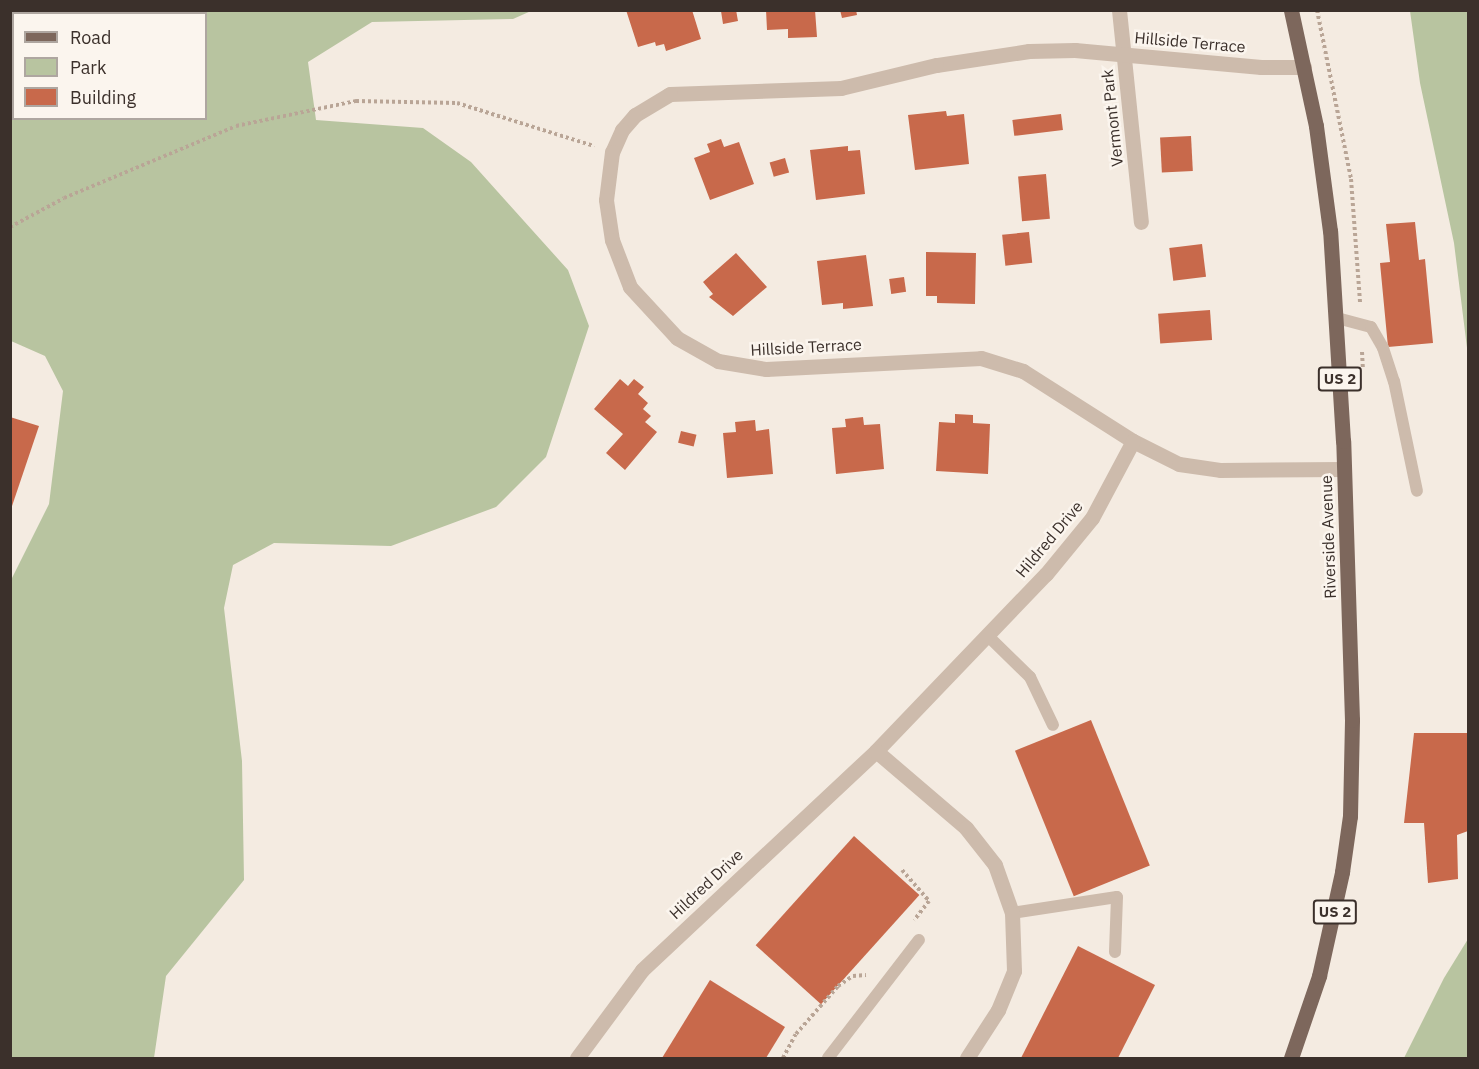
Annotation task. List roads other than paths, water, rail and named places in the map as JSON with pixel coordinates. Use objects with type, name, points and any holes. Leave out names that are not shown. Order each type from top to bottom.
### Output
[{"type":"main road","name":"Riverside Avenue","points":[[1291,1059],[1319,976],[1335,910],[1350,816],[1352,720],[1337,318],[1324,181],[1292,10]]},
{"type":"street","name":"Vermont Park","points":[[1119,10],[1141,222]]},
{"type":"street","name":"Hillside Terrace","points":[[1304,67],[1261,67],[1124,54],[1029,51],[936,65],[842,88],[670,94],[635,115],[622,130],[612,152],[606,200],[619,264],[649,311],[696,351],[726,363],[766,369],[981,358],[1023,372],[1161,457],[1199,469],[1343,469]]},
{"type":"street","name":"Hildred Drive","points":[[577,1059],[642,970],[876,752],[988,636],[1092,518],[1133,441]]},
{"type":"street","points":[[876,752],[966,828],[994,865],[1012,913],[1014,971],[999,1010],[967,1059]]},
{"type":"lane","points":[[1337,318],[1371,327],[1383,348],[1394,381],[1417,491]]},
{"type":"lane","points":[[988,636],[1030,677],[1053,726]]},
{"type":"lane","points":[[1012,913],[1117,897],[1115,952]]},
{"type":"lane","points":[[828,1059],[919,940]]}]
